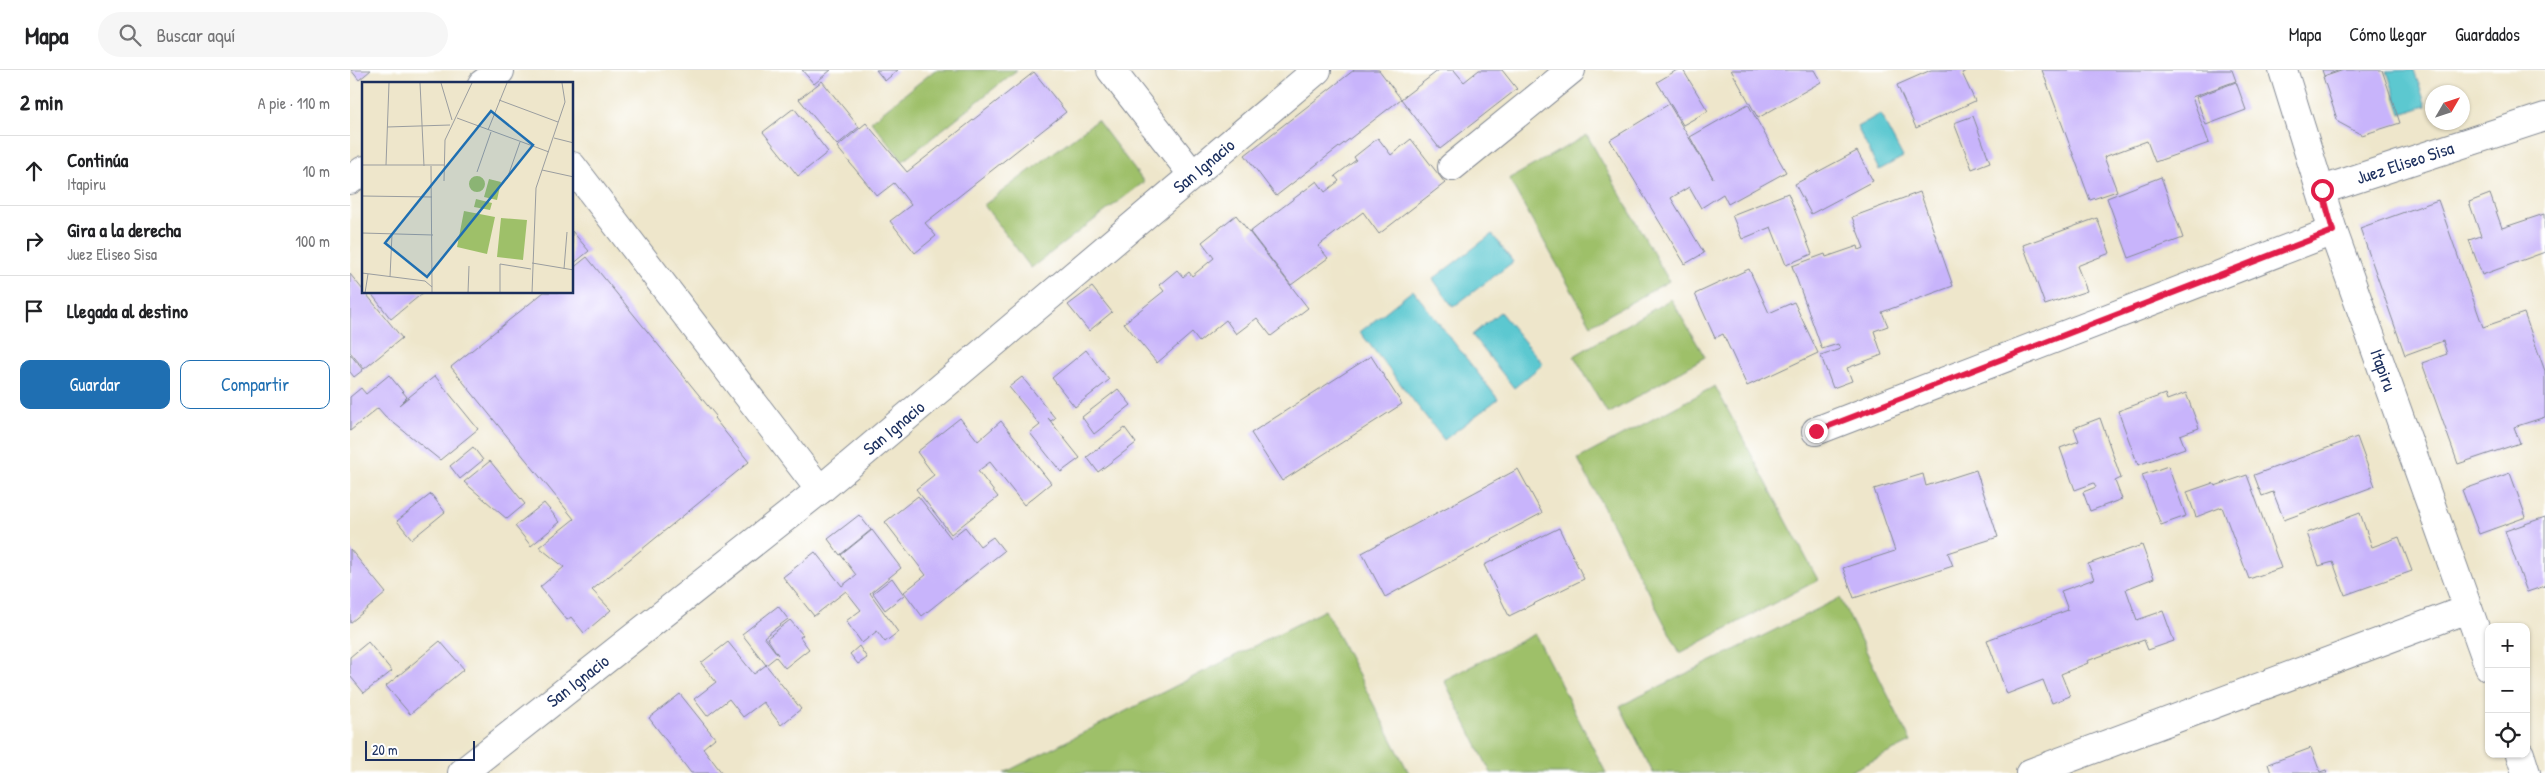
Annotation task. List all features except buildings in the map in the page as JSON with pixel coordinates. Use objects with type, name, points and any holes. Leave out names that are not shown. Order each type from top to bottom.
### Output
[{"type":"street","points":[[1111,70],[1193,175]]},
{"type":"street","name":"San Ignacio","points":[[462,773],[820,490],[1317,70]]},
{"type":"street","points":[[1452,167],[1571,70]]},
{"type":"street","name":"Itapiru","points":[[2283,70],[2322,190],[2333,231],[2485,656]]},
{"type":"street","name":"Juez Eliseo Sisa","points":[[2322,190],[2545,117]]},
{"type":"street","points":[[574,169],[820,490]]},
{"type":"street","points":[[350,180],[362,171]]},
{"type":"street","points":[[1816,431],[2333,231]]},
{"type":"street","points":[[2030,773],[2468,610]]},
{"type":"street","points":[[2521,758],[2526,773]]},
{"type":"green space","points":[[935,70],[1017,70],[903,161],[871,121]]},
{"type":"green space","points":[[1097,120],[1144,182],[1031,268],[984,205]]},
{"type":"green space","points":[[1587,135],[1669,281],[1591,325],[1509,179]]},
{"type":"green space","points":[[1671,299],[1705,357],[1608,414],[1574,356]]},
{"type":"green space","points":[[1715,386],[1818,580],[1680,653],[1578,459]]},
{"type":"green space","points":[[1840,598],[1911,742],[1847,773],[1653,773],[1620,706]]},
{"type":"green space","points":[[1325,610],[1409,773],[1004,773]]},
{"type":"green space","points":[[1535,634],[1606,773],[1491,773],[1444,680]]},
{"type":"water","points":[[2414,70],[2425,106],[2401,114],[2387,71]]},
{"type":"water","points":[[1880,114],[1903,157],[1879,170],[1857,127]]},
{"type":"water","points":[[1492,234],[1513,262],[1453,307],[1433,279]]},
{"type":"water","points":[[1413,290],[1498,399],[1444,440],[1360,332]]},
{"type":"water","points":[[1500,312],[1543,364],[1514,388],[1472,335]]},
{"type":"route","points":[[1816,431],[2333,231],[2322,190]]}]
